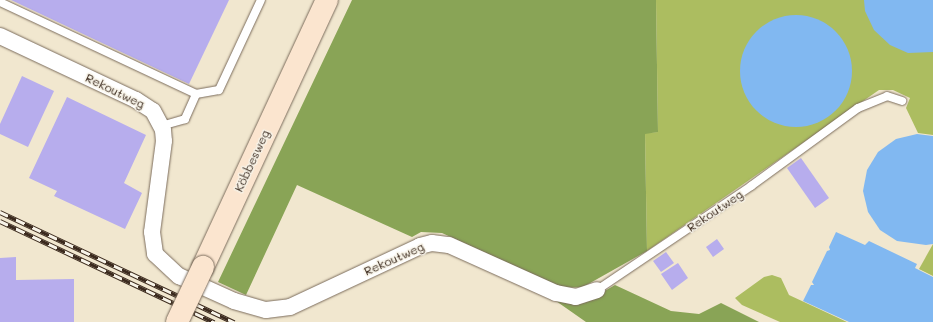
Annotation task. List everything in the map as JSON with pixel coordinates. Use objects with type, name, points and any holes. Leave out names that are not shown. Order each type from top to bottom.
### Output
[{"type":"main road","name":"Köbbesweg","points":[[177,322],[327,0]]},
{"type":"street","name":"Rekoutweg","points":[[0,36],[144,104],[153,111],[162,126],[164,141],[152,232],[155,254],[173,272],[234,301],[266,310],[290,307],[420,246],[432,243],[449,245],[556,293],[576,297],[598,290]]},
{"type":"lane","points":[[0,2],[196,94],[219,90],[261,0]]},
{"type":"lane","points":[[162,126],[184,119],[196,94]]},
{"type":"lane","name":"Rekoutweg","points":[[598,290],[751,186],[858,108],[887,96],[902,101]]},
{"type":"green space","points":[[352,0],[656,0],[658,132],[645,134],[647,251],[583,287],[562,288],[442,233],[421,232],[412,237],[297,185],[246,295],[218,282]]},
{"type":"green space","points":[[656,0],[933,0],[933,135],[918,133],[906,108],[910,98],[893,90],[879,90],[647,251],[645,133],[658,132]]},
{"type":"green space","points":[[933,244],[933,276],[919,269]]},
{"type":"green space","points":[[772,275],[781,278],[789,295],[847,322],[780,322],[742,305],[735,298],[764,277]]},
{"type":"green space","points":[[615,285],[671,311],[699,314],[721,303],[759,322],[586,322],[556,301],[571,304],[584,303]]},
{"type":"water","points":[[864,0],[933,0],[933,52],[908,53],[890,45],[874,30],[865,11]]},
{"type":"water","points":[[796,15],[807,16],[817,20],[827,25],[835,32],[842,40],[847,50],[851,60],[851,82],[847,92],[842,102],[835,110],[827,117],[817,122],[807,126],[796,127],[785,126],[775,122],[765,117],[757,110],[750,102],[745,92],[741,82],[740,71],[741,60],[745,50],[750,40],[757,32],[765,25],[775,20],[785,16]]},
{"type":"water","points":[[917,134],[933,136],[933,244],[926,245],[897,241],[880,230],[868,212],[863,191],[867,170],[878,152],[896,139]]},
{"type":"water","points":[[836,232],[865,245],[869,241],[917,264],[915,268],[933,277],[933,322],[849,322],[803,301],[811,285],[814,285],[812,282],[827,251],[830,250],[829,247]]},
{"type":"building","points":[[11,0],[229,0],[189,84]]},
{"type":"building","points":[[22,76],[54,91],[28,147],[0,134],[0,124]]},
{"type":"building","points":[[67,97],[146,135],[124,183],[142,193],[125,229],[54,196],[57,191],[29,178]]},
{"type":"building","points":[[801,158],[829,198],[815,208],[787,168]]},
{"type":"building","points":[[717,239],[724,249],[713,257],[706,247]]},
{"type":"building","points":[[666,252],[674,263],[661,272],[653,261]]},
{"type":"building","points":[[16,257],[16,280],[74,279],[74,322],[0,322],[0,258]]},
{"type":"building","points":[[678,263],[688,278],[672,290],[661,274]]},
{"type":"railway","points":[[0,212],[234,322]]},
{"type":"railway","points":[[0,221],[214,322]]}]
